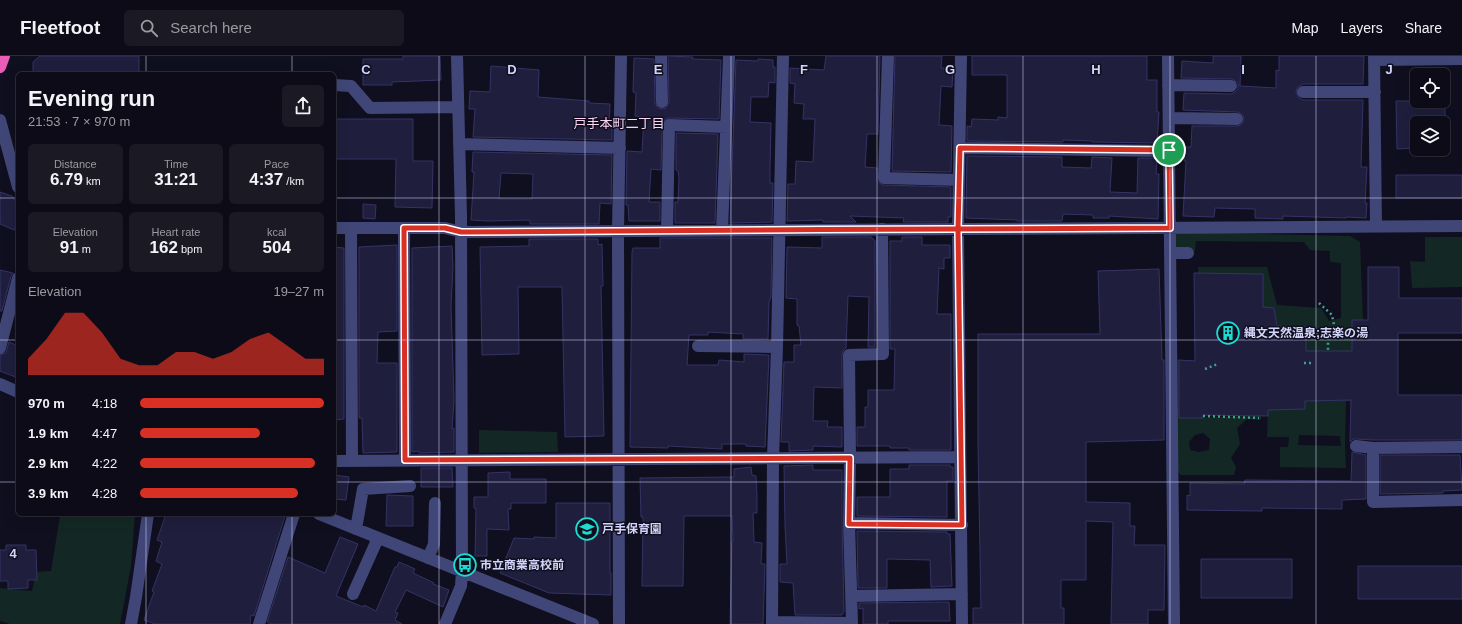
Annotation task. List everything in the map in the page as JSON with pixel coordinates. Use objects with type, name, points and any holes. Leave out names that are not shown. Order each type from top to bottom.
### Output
[{"type":"highway","points":[[0,67],[4,56]]},
{"type":"street","points":[[445,624],[461,586],[462,572],[461,232],[457,56]]},
{"type":"street","points":[[619,624],[618,231],[621,56]]},
{"type":"street","points":[[661,56],[662,102]]},
{"type":"street","points":[[783,56],[777,347],[773,458],[772,623],[852,622],[849,524],[849,355],[883,354],[882,229]]},
{"type":"street","points":[[888,56],[884,178],[959,180]]},
{"type":"street","points":[[962,56],[958,229],[962,624]]},
{"type":"street","points":[[1168,56],[1174,624]]},
{"type":"street","points":[[722,230],[729,57]]},
{"type":"street","points":[[1376,226],[1374,58],[1462,59]]},
{"type":"street","points":[[336,85],[351,86],[370,108],[458,108]]},
{"type":"street","points":[[1168,85],[1231,86]]},
{"type":"street","points":[[1303,92],[1375,92]]},
{"type":"street","points":[[1169,118],[1237,119]]},
{"type":"street","points":[[0,120],[16,180]]},
{"type":"street","points":[[667,231],[669,126],[726,127]]},
{"type":"street","points":[[460,144],[620,148]]},
{"type":"street","points":[[960,148],[1169,150]]},
{"type":"street","points":[[336,228],[445,228],[461,232],[779,229],[1170,228],[1320,232],[1376,226],[1462,226]]},
{"type":"street","points":[[351,228],[352,461]]},
{"type":"street","points":[[404,228],[405,460]]},
{"type":"street","points":[[1170,253],[1188,253]]},
{"type":"street","points":[[0,348],[16,286]]},
{"type":"street","points":[[698,346],[777,347]]},
{"type":"street","points":[[0,384],[16,391]]},
{"type":"street","points":[[1356,446],[1373,448],[1462,447]]},
{"type":"street","points":[[1373,448],[1373,502],[1462,500]]},
{"type":"street","points":[[336,461],[960,457]]},
{"type":"street","points":[[356,529],[363,489],[410,486]]},
{"type":"street","points":[[428,558],[434,544],[436,503]]},
{"type":"street","points":[[131,624],[148,516]]},
{"type":"street","points":[[259,624],[293,516]]},
{"type":"street","points":[[324,516],[592,624]]},
{"type":"street","points":[[849,524],[962,525]]},
{"type":"street","points":[[353,594],[378,538]]},
{"type":"street","points":[[852,596],[962,594]]},
{"type":"path","points":[[1306,332],[1336,335],[1332,315],[1319,302]]},
{"type":"path","points":[[1328,334],[1328,351]]},
{"type":"path","points":[[1304,363],[1311,363]]},
{"type":"path","points":[[1205,369],[1218,364]]},
{"type":"path","points":[[1203,416],[1259,418]]},
{"type":"green space","points":[[1176,232],[1350,236],[1360,242],[1366,403],[1346,401],[1346,468],[1280,467],[1280,447],[1288,447],[1289,437],[1267,437],[1268,409],[1305,409],[1305,401],[1346,400],[1346,351],[1311,351],[1305,353],[1306,327],[1277,326],[1274,308],[1263,307],[1263,274],[1198,273],[1198,267],[1267,267],[1277,305],[1321,308],[1329,321],[1341,318],[1341,263],[1330,262],[1330,251],[1310,250],[1304,242],[1196,241],[1195,251],[1175,251]],"holes":[[[1299,435],[1340,436],[1341,446],[1298,445]]]},
{"type":"green space","points":[[1425,237],[1462,237],[1462,287],[1412,288],[1410,261],[1425,262]]},
{"type":"green space","points":[[1175,359],[1181,360],[1183,376],[1183,418],[1261,416],[1261,420],[1247,419],[1237,428],[1240,444],[1231,458],[1236,467],[1234,475],[1181,475],[1176,470]],"holes":[[[1203,433],[1210,439],[1209,450],[1198,452],[1190,450],[1189,442],[1195,435]]]},
{"type":"green space","points":[[479,430],[557,432],[558,452],[479,453]]},
{"type":"green space","points":[[60,516],[135,516],[131,566],[120,624],[10,624],[0,621],[0,588],[32,591],[36,572],[51,571]]},
{"type":"building","points":[[40,56],[139,56],[139,72],[33,72],[33,62]]},
{"type":"building","points":[[403,56],[440,56],[441,80],[392,82],[392,85],[363,85],[363,59],[403,59]]},
{"type":"building","points":[[668,56],[721,60],[719,119],[669,118],[663,121],[661,170],[651,169],[649,202],[660,202],[660,221],[629,221],[628,205],[626,205],[627,151],[642,152],[644,117],[635,116],[636,93],[633,92],[634,58],[654,59],[655,103],[658,108],[663,109],[666,108],[669,102]]},
{"type":"building","points":[[826,56],[880,56],[878,134],[867,134],[865,167],[877,168],[877,181],[883,185],[951,187],[951,217],[948,217],[948,222],[903,222],[904,218],[850,216],[856,222],[823,222],[823,220],[787,221],[788,184],[795,184],[796,161],[813,162],[815,119],[803,119],[804,104],[794,103],[795,84],[790,83],[790,68],[824,70]]},
{"type":"building","points":[[895,56],[942,56],[941,68],[953,68],[952,87],[941,86],[939,125],[952,126],[951,172],[892,171]]},
{"type":"building","points":[[972,56],[1147,56],[1147,80],[1157,80],[1157,112],[1159,112],[1157,143],[1063,140],[1063,142],[967,141],[967,126],[971,127],[972,119],[998,120],[998,117],[1007,118],[1007,75],[972,75]]},
{"type":"building","points":[[1213,56],[1241,56],[1240,86],[1276,88],[1276,70],[1279,71],[1279,56],[1364,56],[1363,84],[1303,84],[1297,88],[1296,92],[1299,98],[1303,100],[1363,100],[1361,167],[1367,167],[1365,203],[1367,203],[1366,218],[1283,216],[1283,219],[1255,218],[1255,209],[1215,208],[1214,217],[1183,216],[1186,161],[1184,161],[1185,147],[1191,147],[1192,126],[1237,126],[1241,125],[1244,120],[1243,115],[1238,112],[1183,110],[1184,93],[1231,94],[1238,89],[1238,83],[1232,79],[1181,78],[1182,61],[1213,63]]},
{"type":"building","points":[[758,59],[773,60],[773,67],[775,67],[775,83],[769,82],[768,97],[751,97],[750,122],[771,123],[770,183],[773,183],[772,222],[730,223],[736,60],[758,61]]},
{"type":"building","points":[[491,66],[539,70],[538,97],[610,104],[609,125],[612,125],[612,140],[473,137],[475,109],[469,109],[470,91],[490,92]]},
{"type":"building","points":[[1396,101],[1410,101],[1410,108],[1445,108],[1445,116],[1410,116],[1410,148],[1397,149]]},
{"type":"building","points":[[336,119],[413,119],[413,161],[433,161],[432,208],[395,207],[396,159],[336,159]]},
{"type":"building","points":[[676,133],[718,134],[715,223],[675,223],[675,202],[678,202],[679,178],[678,171],[676,170]]},
{"type":"building","points":[[473,152],[612,155],[611,204],[600,203],[599,224],[530,224],[530,220],[471,220],[474,172],[472,172]],"holes":[[[501,173],[533,174],[532,199],[499,199]]]},
{"type":"building","points":[[967,156],[1062,157],[1062,167],[1091,168],[1092,157],[1112,158],[1110,192],[1137,193],[1138,158],[1157,158],[1156,174],[1159,174],[1158,219],[1109,216],[1109,218],[1093,218],[1093,215],[1063,214],[1062,221],[1017,221],[966,218]]},
{"type":"building","points":[[1396,175],[1462,175],[1462,198],[1396,198]]},
{"type":"building","points":[[0,192],[12,196],[16,202],[16,226],[14,230],[0,224]]},
{"type":"building","points":[[363,204],[376,205],[375,219],[363,218]]},
{"type":"building","points":[[822,237],[871,237],[875,241],[875,347],[868,347],[869,297],[848,296],[846,348],[842,355],[842,388],[814,387],[813,421],[828,421],[827,427],[842,427],[842,447],[813,446],[813,450],[789,451],[789,442],[781,442],[784,362],[794,362],[794,345],[801,345],[799,326],[797,325],[797,299],[786,298],[787,247],[822,248]]},
{"type":"building","points":[[902,237],[922,237],[922,245],[950,245],[950,258],[944,258],[944,269],[939,268],[937,314],[951,314],[951,450],[909,450],[909,448],[890,448],[890,446],[857,446],[857,427],[865,427],[865,407],[868,407],[868,390],[894,390],[895,349],[890,349],[890,241],[902,241]]},
{"type":"building","points":[[660,238],[772,238],[771,297],[769,302],[768,339],[743,339],[743,334],[708,332],[708,335],[689,335],[687,365],[718,365],[719,360],[744,362],[744,354],[769,355],[765,447],[746,446],[746,444],[722,444],[722,449],[668,446],[668,448],[630,447],[632,252],[633,248],[660,248]]},
{"type":"building","points":[[529,239],[598,239],[598,245],[602,244],[603,286],[601,286],[604,436],[565,437],[562,287],[518,287],[519,354],[482,355],[480,247],[529,246]]},
{"type":"building","points":[[397,245],[397,331],[378,332],[377,363],[397,363],[397,452],[363,453],[362,418],[359,418],[359,247]]},
{"type":"building","points":[[452,246],[453,266],[451,306],[454,400],[452,429],[454,428],[454,452],[412,452],[412,248]]},
{"type":"building","points":[[336,247],[344,248],[344,419],[336,420]]},
{"type":"building","points":[[1368,267],[1399,267],[1399,298],[1462,298],[1462,333],[1398,333],[1398,395],[1462,395],[1462,440],[1353,439],[1350,442],[1351,400],[1305,401],[1305,409],[1268,410],[1268,416],[1203,415],[1203,418],[1179,418],[1179,360],[1195,361],[1194,273],[1263,274],[1263,307],[1274,308],[1277,326],[1306,327],[1306,351],[1352,351],[1352,320],[1368,320]]},
{"type":"building","points":[[1159,269],[1162,360],[1164,360],[1164,440],[1086,442],[1086,502],[1130,503],[1130,526],[1135,526],[1134,545],[1165,545],[1164,610],[1148,610],[1148,624],[1111,624],[1113,522],[1086,521],[1086,580],[1061,580],[1061,608],[1064,608],[1064,624],[973,624],[973,608],[981,608],[978,444],[978,334],[1100,334],[1098,271]]},
{"type":"building","points":[[0,270],[13,273],[2,311],[0,311]]},
{"type":"building","points":[[9,342],[16,345],[16,377],[0,371],[0,355],[6,353]]},
{"type":"building","points":[[1352,452],[1366,455],[1366,499],[1342,500],[1342,509],[1262,508],[1262,511],[1187,510],[1187,495],[1190,496],[1190,483],[1244,484],[1245,480],[1351,481]]},
{"type":"building","points":[[1380,455],[1460,455],[1462,490],[1443,491],[1443,493],[1380,494]]},
{"type":"building","points":[[813,465],[813,470],[842,470],[844,612],[842,615],[795,615],[793,583],[780,582],[780,564],[787,564],[784,466]]},
{"type":"building","points":[[909,465],[950,465],[950,467],[953,467],[953,481],[947,481],[947,517],[857,516],[857,497],[890,497],[890,469],[909,469]]},
{"type":"building","points":[[751,467],[752,475],[756,476],[757,497],[757,513],[753,513],[754,542],[762,543],[761,564],[765,564],[763,624],[730,624],[733,541],[732,516],[684,516],[683,586],[642,586],[643,517],[641,517],[640,478],[734,477],[734,469]]},
{"type":"building","points":[[421,468],[452,468],[453,487],[421,487]]},
{"type":"building","points":[[510,472],[510,479],[546,479],[546,503],[511,503],[511,509],[508,509],[509,530],[487,529],[487,556],[475,556],[476,509],[474,508],[474,497],[488,497],[488,473]]},
{"type":"building","points":[[336,475],[349,477],[346,500],[336,499]]},
{"type":"building","points":[[387,495],[413,496],[413,526],[386,526]]},
{"type":"building","points":[[556,503],[610,503],[611,595],[549,593],[500,573],[514,538],[556,538]]},
{"type":"building","points":[[165,516],[285,516],[254,616],[251,615],[250,624],[155,624],[144,620],[154,592],[152,591],[162,564],[156,561],[162,542],[157,540]]},
{"type":"building","points":[[857,531],[947,532],[947,534],[950,534],[952,586],[931,587],[930,560],[887,559],[887,588],[858,588]]},
{"type":"building","points":[[340,537],[358,544],[336,596],[363,607],[364,605],[376,611],[395,567],[397,567],[399,562],[415,569],[413,573],[434,583],[433,584],[449,590],[443,607],[406,590],[395,612],[398,613],[395,620],[402,624],[271,624],[267,622],[288,557],[325,573]]},
{"type":"building","points":[[6,545],[26,545],[26,550],[36,550],[37,580],[28,580],[28,588],[8,589],[8,581],[0,581],[0,550],[6,550]]},
{"type":"building","points":[[1201,559],[1292,559],[1292,598],[1201,598]]},
{"type":"building","points":[[1358,566],[1462,566],[1462,599],[1358,599]]},
{"type":"building","points":[[949,602],[950,621],[888,621],[888,624],[863,624],[863,608],[859,609],[859,603]]},
{"type":"place","name":"縄文天然温泉;志楽の湯","points":[[1228,333]]},
{"type":"place","name":"戸手保育園","points":[[587,529]]},
{"type":"place","name":"市立商業高校前","points":[[465,565]]},
{"type":"district","name":"戸手本町二丁目","points":[[619,123]]},
{"type":"route","points":[[1169,150],[960,148],[958,229],[958,242],[962,525],[849,524],[850,458],[405,460],[404,228],[445,228],[461,232],[469,232],[766,229],[945,228],[958,229],[1170,228],[1169,150]]}]
